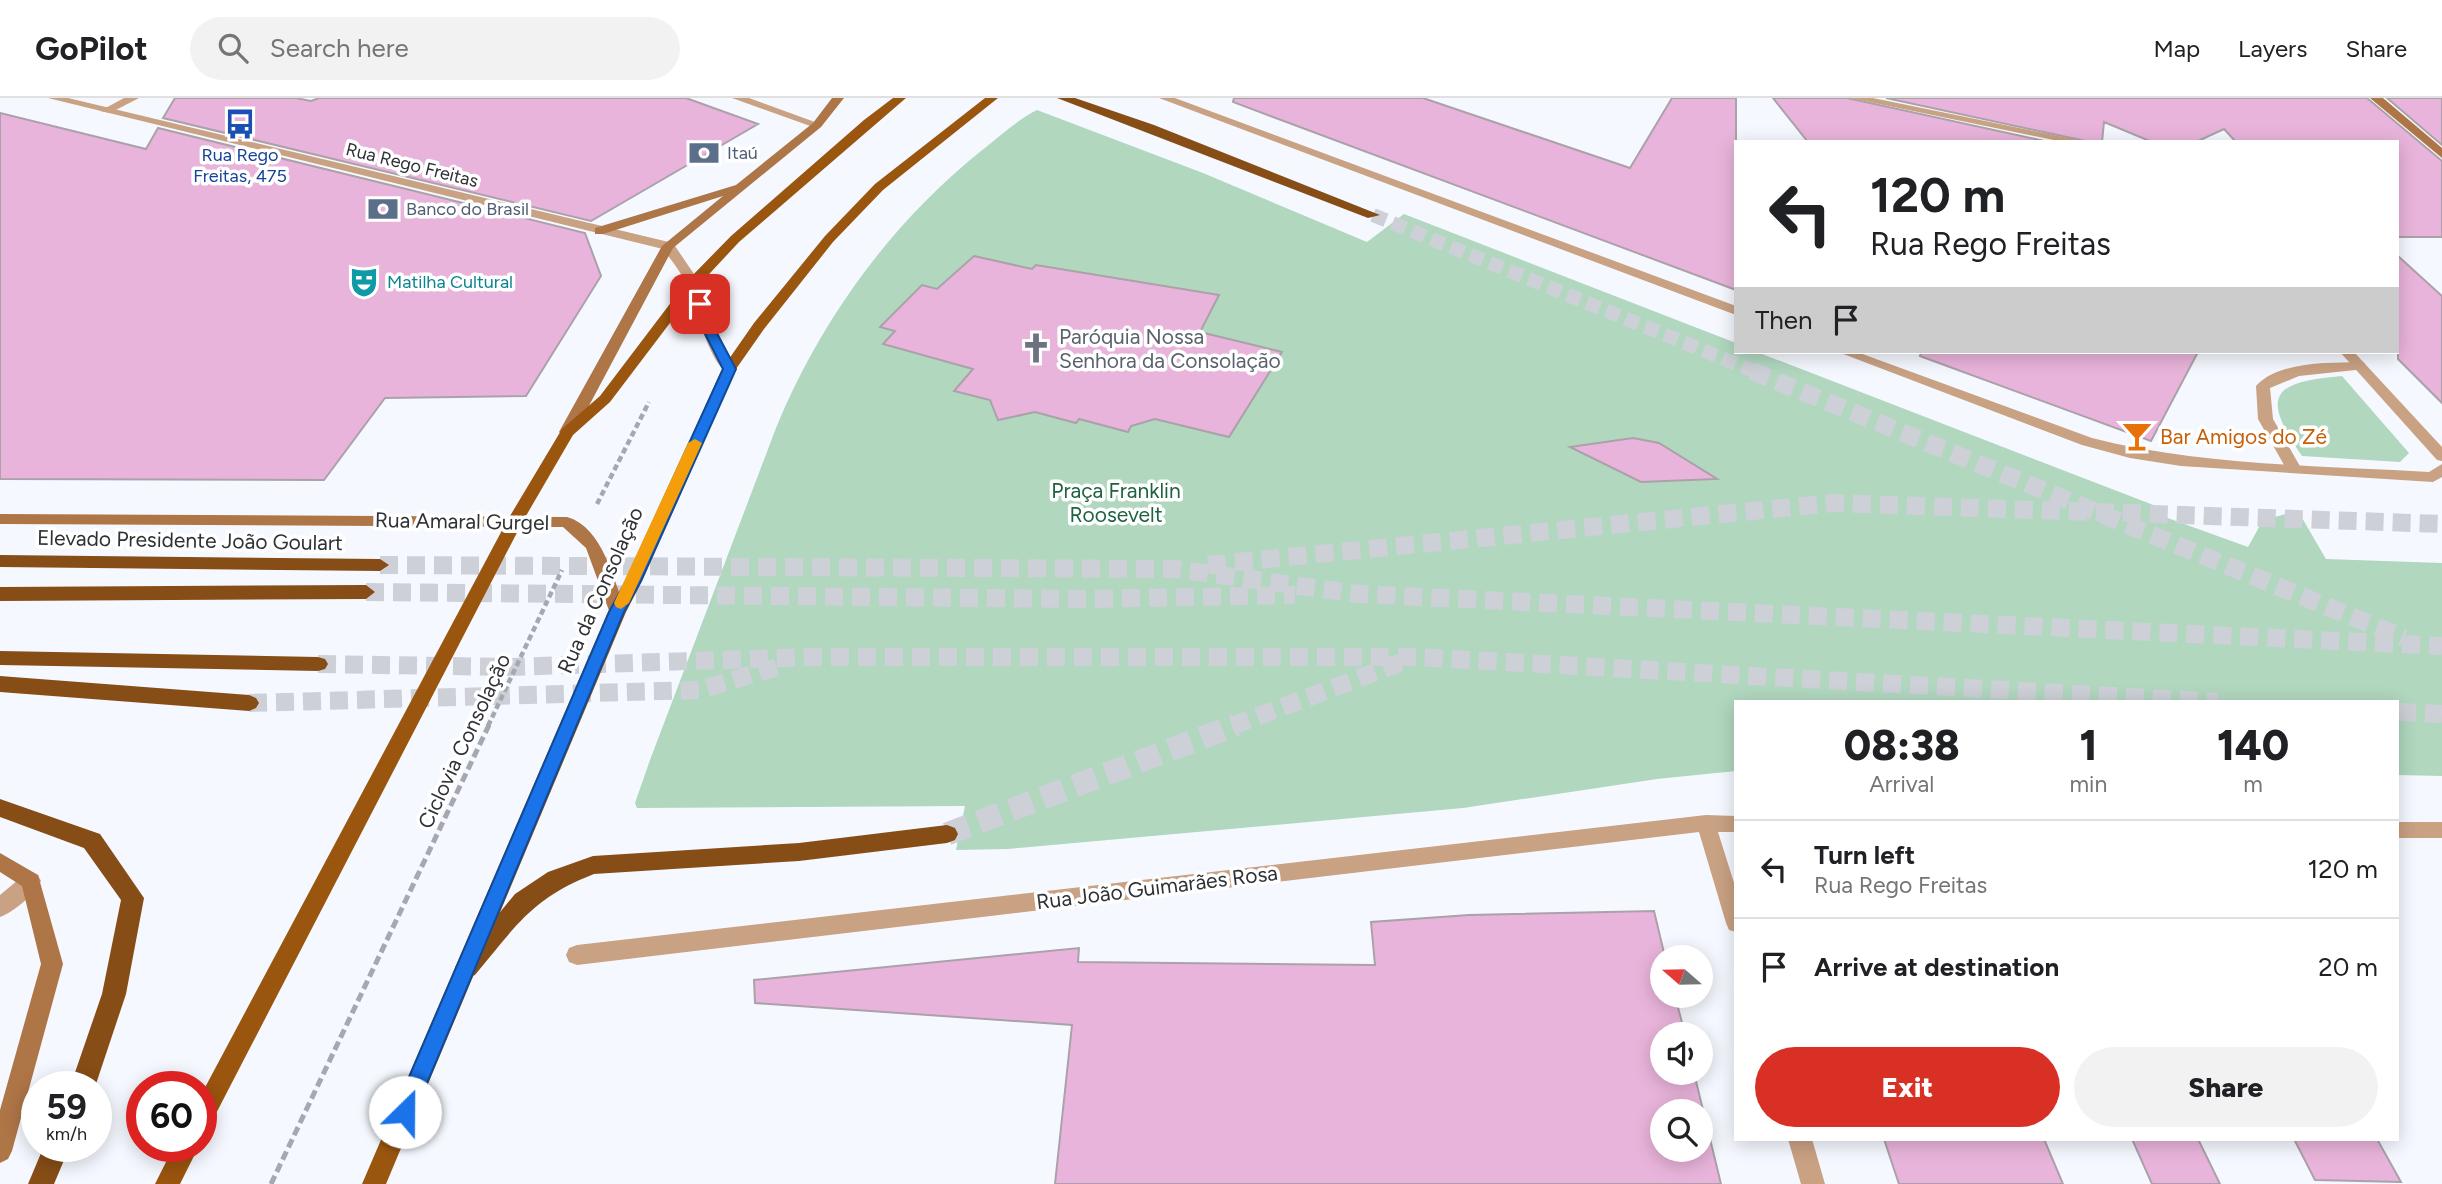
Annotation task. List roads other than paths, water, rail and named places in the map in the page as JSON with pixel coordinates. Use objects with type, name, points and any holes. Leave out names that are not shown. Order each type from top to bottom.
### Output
[{"type":"highway","points":[[1063,98],[1150,128],[1373,215]]},
{"type":"highway","name":"Elevado Presidente João Goulart","points":[[0,561],[380,565]]},
{"type":"highway","points":[[0,594],[366,592]]},
{"type":"highway","points":[[0,658],[318,664]]},
{"type":"highway","points":[[0,684],[249,703]]},
{"type":"highway","points":[[0,808],[92,841],[133,898],[126,953],[100,1044],[89,1071]]},
{"type":"highway","points":[[467,967],[523,901],[556,879],[593,865],[799,852],[947,834]]},
{"type":"highway","points":[[41,1184],[50,1162]]},
{"type":"main road","points":[[567,432],[605,399],[693,283],[735,239],[868,122],[900,98]]},
{"type":"main road","name":"Rua da Consolação","points":[[374,1184],[617,612],[634,581],[729,369],[829,239],[879,187],[992,98]]},
{"type":"main road","points":[[2376,98],[2442,154]]},
{"type":"main road","points":[[217,1089],[515,521],[668,247],[817,125],[837,100]]},
{"type":"main road","points":[[599,230],[744,185]]},
{"type":"main road","name":"Rua Amaral Gurgel","points":[[0,519],[567,522],[593,545],[617,612]]},
{"type":"main road","points":[[0,862],[31,881],[52,964],[0,1152]]},
{"type":"main road","points":[[167,1184],[179,1162]]},
{"type":"street","name":"Rua Rego Freitas","points":[[54,98],[668,247]]},
{"type":"street","points":[[106,111],[132,98]]},
{"type":"street","points":[[738,98],[817,125]]},
{"type":"street","points":[[1165,98],[1734,310]]},
{"type":"street","points":[[1856,98],[2072,140]]},
{"type":"street","points":[[668,247],[693,283],[707,326],[729,369]]},
{"type":"street","points":[[1850,354],[2087,442],[2119,451],[2181,461],[2433,477],[2442,469]]},
{"type":"street","points":[[2349,354],[2442,456]]},
{"type":"street","points":[[2293,468],[2265,423],[2260,400],[2263,386],[2278,376],[2304,370],[2360,366]]},
{"type":"street","points":[[1706,823],[1734,916]]},
{"type":"street","name":"Rua João Guimarães Rosa","points":[[577,955],[1706,823],[1734,824]]},
{"type":"street","points":[[2399,830],[2442,830]]},
{"type":"street","points":[[0,908],[31,881]]},
{"type":"street","points":[[1801,1141],[1813,1184]]},
{"type":"tunnel","points":[[1373,215],[1756,372]]},
{"type":"tunnel","points":[[1752,371],[2097,512]]},
{"type":"tunnel","points":[[1208,565],[1833,503],[2097,512]]},
{"type":"tunnel","points":[[2097,512],[2442,524]]},
{"type":"tunnel","points":[[2097,512],[2404,638]]},
{"type":"tunnel","points":[[380,565],[1175,569],[1359,594],[2442,646]]},
{"type":"tunnel","points":[[366,592],[1087,599],[1295,595]]},
{"type":"tunnel","points":[[318,664],[509,667],[812,657],[1416,657],[2182,700]]},
{"type":"tunnel","points":[[1232,726],[1405,661]]},
{"type":"tunnel","points":[[249,703],[699,690],[785,665]]},
{"type":"tunnel","points":[[2399,712],[2442,714]]},
{"type":"tunnel","points":[[947,834],[1236,725]]},
{"type":"place","name":"Rua Rego Freitas, 475","points":[[240,124]]},
{"type":"place","name":"Itaú","points":[[704,153]]},
{"type":"place","name":"Banco do Brasil","points":[[383,209]]},
{"type":"place","name":"Matilha Cultural","points":[[364,282]]},
{"type":"place","name":"Paróquia Nossa Senhora da Consolação","points":[[1036,348]]},
{"type":"place","name":"Bar Amigos do Zé","points":[[2137,436]]},
{"type":"park label","name":"Praça Franklin Roosevelt","points":[[1116,502]]}]
